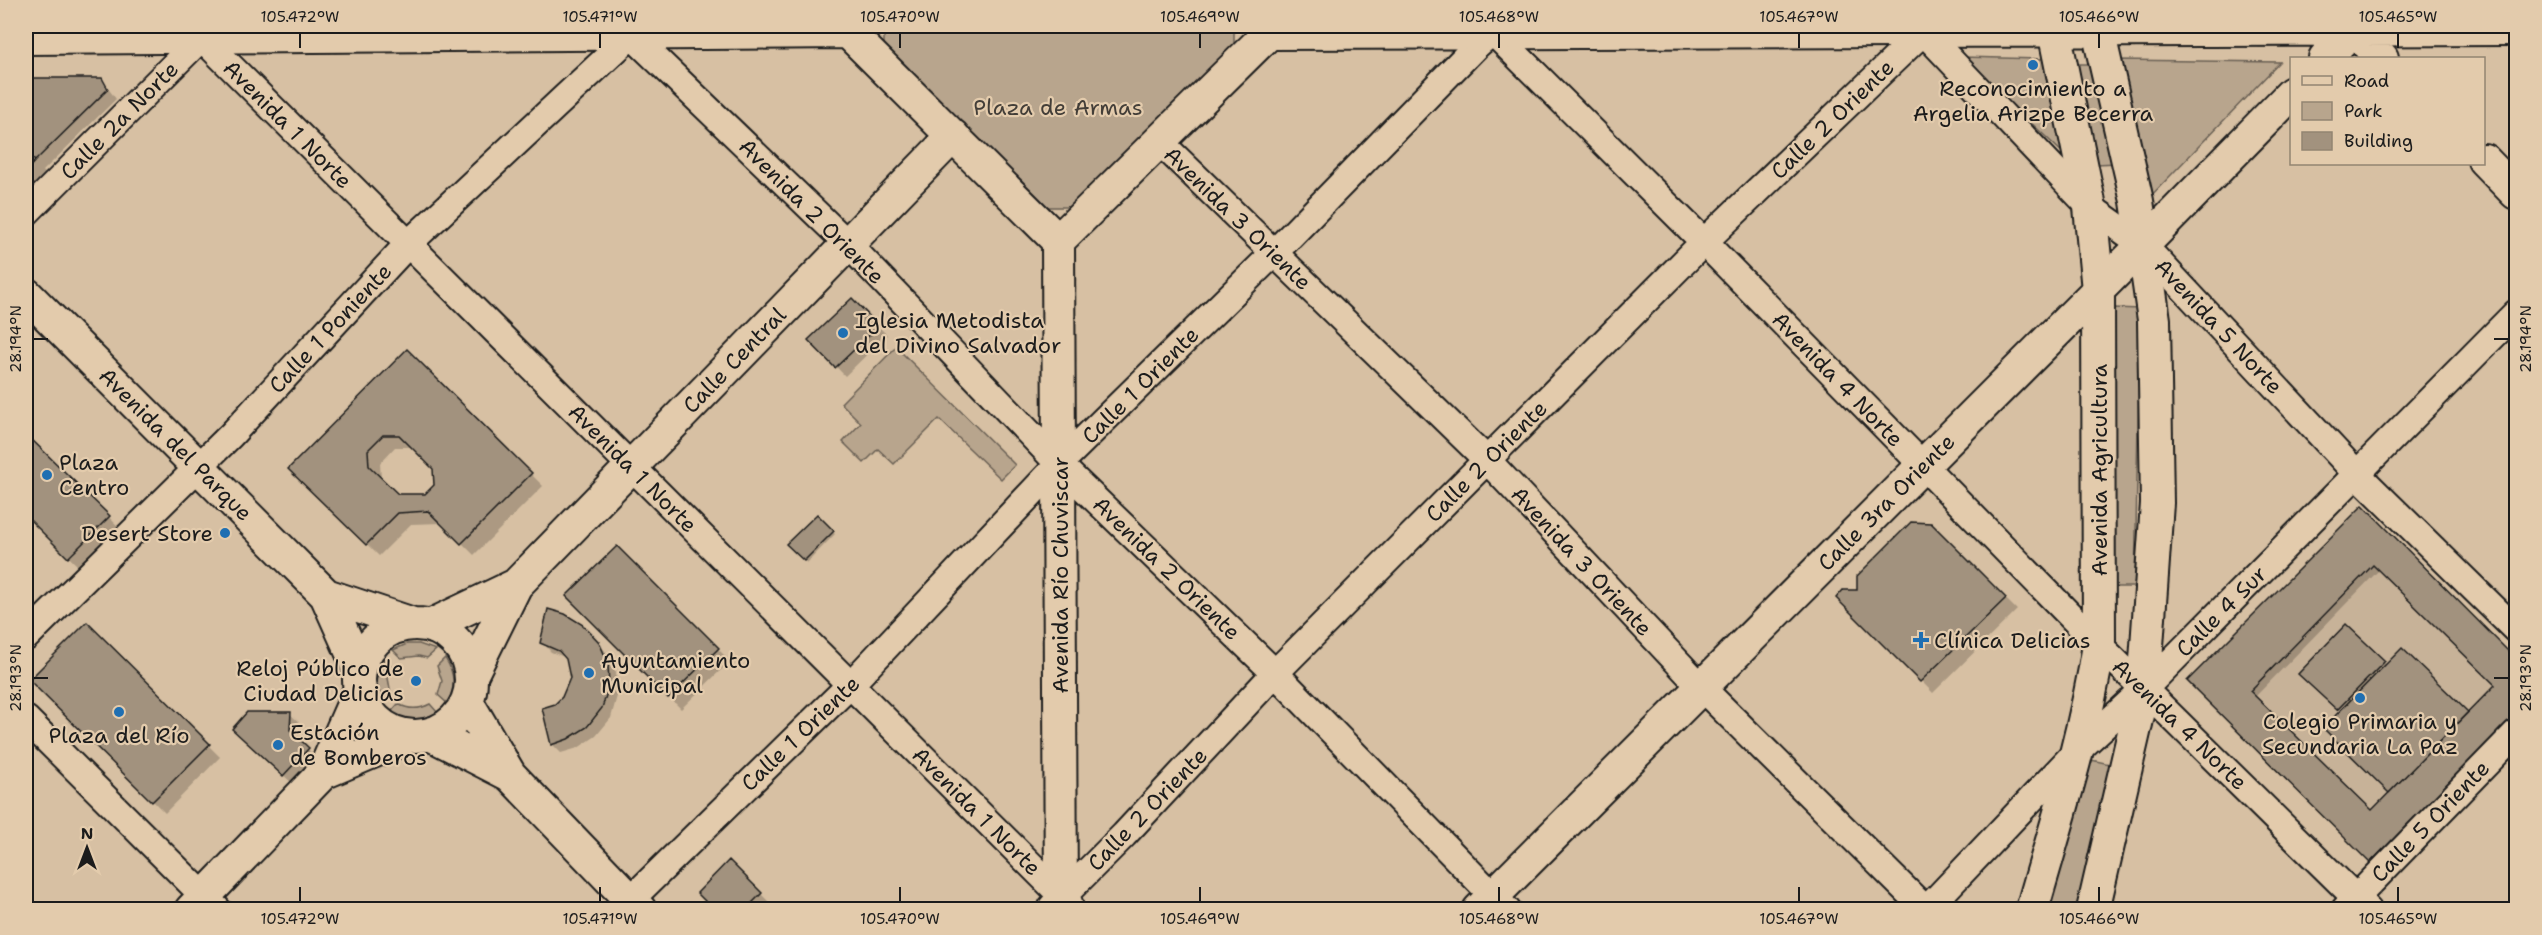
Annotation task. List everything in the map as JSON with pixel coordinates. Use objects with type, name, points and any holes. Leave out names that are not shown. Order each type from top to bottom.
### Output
[{"type":"main road","points":[[2326,57],[2353,27]]},
{"type":"main road","points":[[2353,27],[2381,57]]},
{"type":"main road","points":[[26,38],[201,30],[252,35],[631,29],[851,29],[1058,241],[1159,141],[1265,29],[2353,27],[2517,29]]},
{"type":"main road","name":"Avenida Agricultura","points":[[2032,909],[2078,751],[2092,693],[2099,645],[2098,290],[2090,207],[2054,28]]},
{"type":"main road","points":[[2093,909],[2144,689],[2157,503],[2154,320],[2138,201],[2098,28]]},
{"type":"main road","name":"Calle 3ra Oriente","points":[[1493,905],[1701,687],[2290,95]]},
{"type":"main road","name":"Calle Central","points":[[516,585],[953,136]]},
{"type":"main road","points":[[2485,161],[2517,193]]},
{"type":"main road","name":"Avenida Río Chuviscar","points":[[1058,241],[1062,906]]},
{"type":"main road","name":"Avenida del Parque","points":[[26,294],[326,595]]},
{"type":"main road","points":[[204,905],[324,773],[360,680],[364,656],[373,644],[384,634],[398,627],[422,625],[516,585]]},
{"type":"main road","points":[[324,773],[445,727],[458,716],[516,585]]},
{"type":"main road","points":[[326,595],[446,634],[459,645],[467,660],[469,689],[510,775],[630,906]]},
{"type":"main road","points":[[326,595],[360,680],[366,706],[377,721],[392,731],[420,735],[510,775]]},
{"type":"street","name":"Avenida 5 Norte","points":[[1926,27],[2090,207],[2143,245],[2357,474],[2517,630]]},
{"type":"street","name":"Calle 2 Oriente","points":[[1062,906],[1124,835],[1275,673],[1704,242],[1926,27]]},
{"type":"street","name":"Avenida 4 Norte","points":[[1493,28],[2356,906]]},
{"type":"street","name":"Calle 1 Oriente","points":[[630,906],[850,685],[1059,464],[1274,253],[1493,28]]},
{"type":"street","name":"Avenida 2 Oriente","points":[[631,29],[847,243],[1059,464],[1275,673],[1493,905]]},
{"type":"street","name":"Calle 1 Poniente","points":[[26,637],[199,468],[408,244],[631,29]]},
{"type":"street","name":"Calle 2a Norte","points":[[26,213],[201,30]]},
{"type":"street","name":"Avenida 1 Norte","points":[[201,30],[408,244],[850,685],[1062,906]]},
{"type":"street","name":"Avenida 3 Oriente","points":[[1159,141],[1487,460],[1701,687],[1926,909]]},
{"type":"street","name":"Calle 4 Sur","points":[[1926,909],[2078,751],[2144,689],[2517,313]]},
{"type":"street","points":[[26,719],[204,905]]},
{"type":"street","name":"Calle 5 Oriente","points":[[2356,906],[2517,733]]},
{"type":"shaded area","name":"Colegio Primaria y Secundaria La Paz","points":[[2363,505],[2516,659],[2516,715],[2370,863],[2187,681]]},
{"type":"green space","name":"Plaza de Armas","points":[[884,26],[1234,26],[1234,45],[1073,207],[1043,207],[884,47]]},
{"type":"green space","points":[[1962,57],[2046,59],[2065,155]]},
{"type":"green space","points":[[2116,60],[2280,62],[2146,201]]},
{"type":"green space","points":[[2074,64],[2096,64],[2118,163],[2096,164]]},
{"type":"green space","points":[[2114,308],[2140,309],[2135,587],[2109,587]]},
{"type":"green space","points":[[896,347],[1015,465],[1001,479],[939,419],[894,464],[878,449],[864,463],[843,442],[861,423],[841,403]]},
{"type":"green space","points":[[407,644],[419,644],[436,650],[427,658],[419,656],[401,658],[393,650]]},
{"type":"green space","points":[[445,658],[451,669],[453,680],[452,692],[447,703],[438,695],[442,681],[437,666]]},
{"type":"green space","points":[[384,659],[392,667],[388,678],[391,694],[382,702],[376,681]]},
{"type":"green space","points":[[398,704],[414,708],[430,704],[438,713],[420,720],[408,720],[391,712]]},
{"type":"green space","points":[[2082,758],[2119,766],[2082,909],[2044,910]]},
{"type":"building","points":[[26,78],[102,78],[108,89],[35,161],[26,152]]},
{"type":"building","points":[[26,152],[35,161],[26,171]]},
{"type":"building","name":"Iglesia Metodista del Divino Salvador","points":[[852,298],[879,326],[835,368],[808,340]]},
{"type":"building","points":[[407,349],[532,473],[461,544],[428,511],[398,513],[366,545],[288,469]],"holes":[[[383,435],[399,435],[433,469],[434,485],[425,494],[398,494],[369,466],[368,450]]]},
{"type":"building","name":"Plaza Centro","points":[[26,434],[110,516],[68,558],[26,516]]},
{"type":"building","points":[[2363,505],[2516,659],[2516,715],[2370,863],[2187,681]],"holes":[[[2373,565],[2495,685],[2372,810],[2250,691]]]},
{"type":"building","points":[[817,514],[834,531],[804,561],[786,544]]},
{"type":"building","name":"Clínica Delicias","points":[[1911,522],[1931,523],[2006,598],[1920,682],[1836,598],[1843,590],[1857,590],[1857,576]]},
{"type":"building","points":[[617,546],[719,648],[668,698],[566,596]]},
{"type":"building","name":"Ayuntamiento Municipal","points":[[548,609],[565,614],[583,625],[599,642],[608,663],[609,686],[602,708],[587,727],[568,739],[551,745],[542,708],[555,704],[562,697],[570,678],[566,659],[559,651],[540,643]]},
{"type":"building","name":"Plaza del Río","points":[[87,622],[210,744],[152,802],[29,680]]},
{"type":"building","points":[[2346,624],[2385,661],[2337,710],[2298,674]]},
{"type":"building","points":[[2402,648],[2468,712],[2389,793],[2323,728]]},
{"type":"building","name":"Estación de Bomberos","points":[[247,712],[291,712],[290,730],[309,748],[283,776],[232,729]]},
{"type":"building","points":[[729,860],[762,893],[745,910],[714,910],[697,893]]},
{"type":"place","name":"Reconocimiento a Argelia Arizpe Becerra","points":[[2033,65]]},
{"type":"place","name":"Iglesia Metodista del Divino Salvador","points":[[843,333]]},
{"type":"place","name":"Plaza Centro","points":[[47,475]]},
{"type":"place","name":"Desert Store","points":[[225,533]]},
{"type":"place","name":"Clínica Delicias","points":[[1921,640]]},
{"type":"place","name":"Ayuntamiento Municipal","points":[[589,673]]},
{"type":"place","name":"Reloj Público de Ciudad Delicias","points":[[416,681]]},
{"type":"place","name":"Colegio Primaria y Secundaria La Paz","points":[[2360,698]]},
{"type":"place","name":"Plaza del Río","points":[[119,712]]},
{"type":"place","name":"Estación de Bomberos","points":[[278,745]]}]
